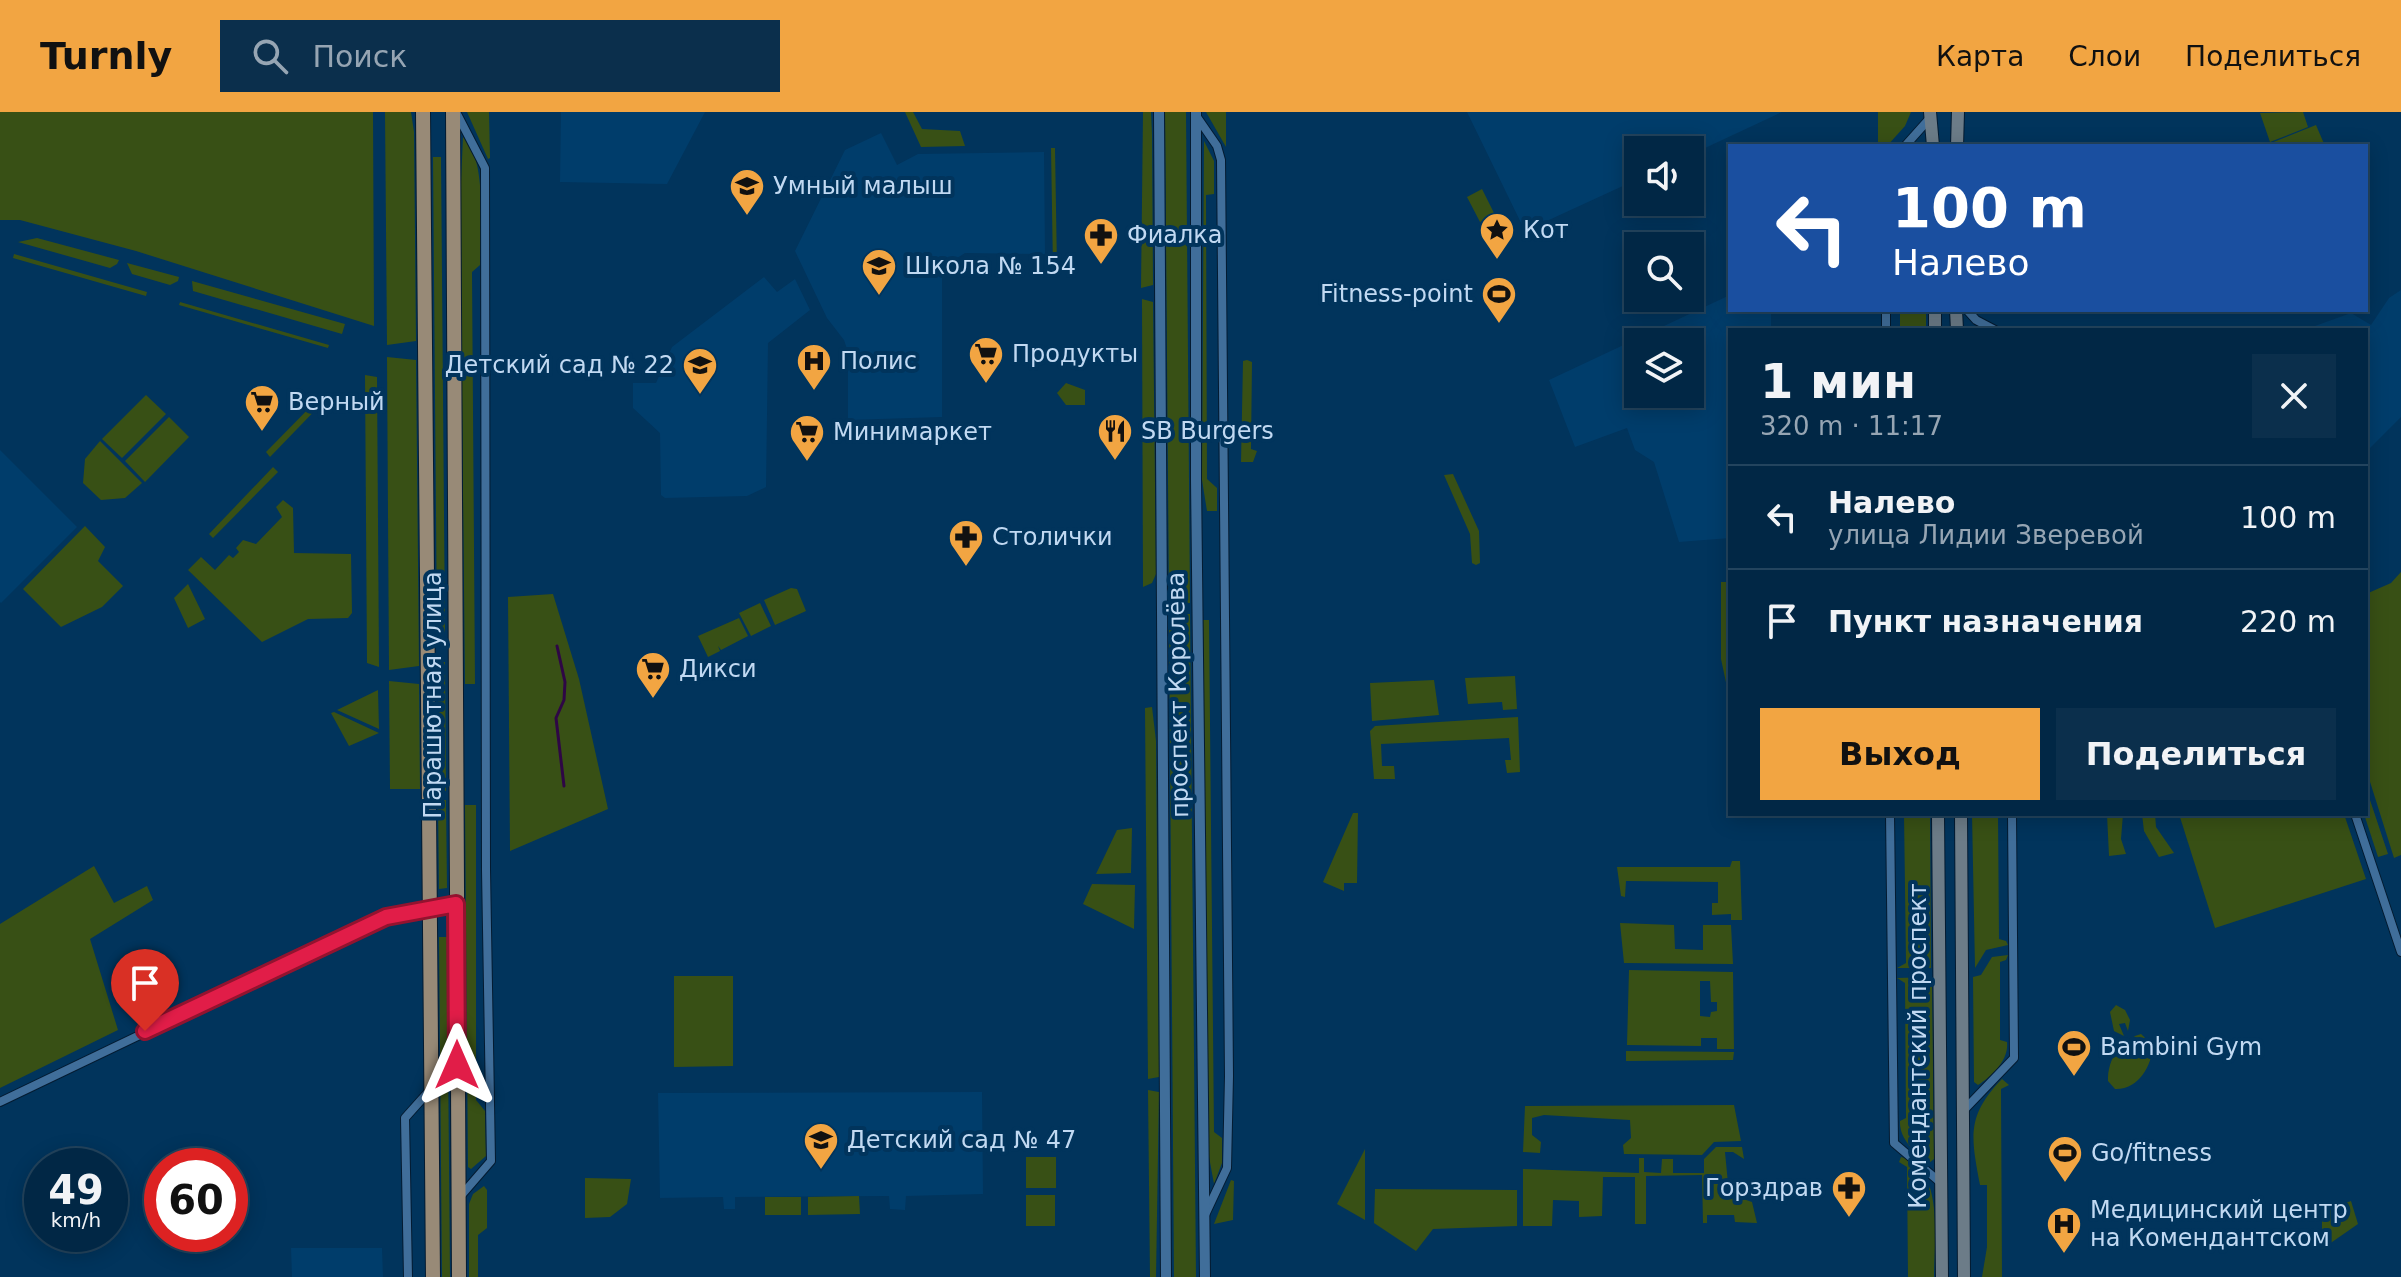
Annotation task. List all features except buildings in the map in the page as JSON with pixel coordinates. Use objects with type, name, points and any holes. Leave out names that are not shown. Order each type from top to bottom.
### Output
[{"type":"main road","name":"Парашютная улица","points":[[423,112],[433,1277]]},
{"type":"main road","name":"Парашютная улица","points":[[454,112],[451,154],[459,1277]]},
{"type":"main road","points":[[1957,144],[1958,112]]},
{"type":"main road","points":[[1930,115],[1933,144]]},
{"type":"main road","points":[[424,154],[436,144],[451,154]]},
{"type":"main road","points":[[428,641],[441,651],[446,650],[454,640]]},
{"type":"main road","name":"Комендантский проспект","points":[[1938,816],[1942,1277]]},
{"type":"main road","name":"Комендантский проспект","points":[[1961,816],[1964,1277]]},
{"type":"street","points":[[454,112],[485,168],[486,870],[491,1161],[458,1199]]},
{"type":"street","name":"проспект Королёва","points":[[1159,112],[1166,1277]]},
{"type":"street","points":[[1196,114],[1217,146],[1221,160],[1229,1076],[1227,1168],[1204,1216]]},
{"type":"street","name":"проспект Королёва","points":[[1196,114],[1196,480],[1205,1277]]},
{"type":"street","points":[[1907,144],[1930,115]]},
{"type":"street","points":[[1969,312],[1991,328]]},
{"type":"street","points":[[1961,328],[1976,320]]},
{"type":"street","points":[[1890,816],[1894,1143],[1942,1184]]},
{"type":"street","points":[[1963,1110],[2014,1058],[2012,816]]},
{"type":"street","points":[[2356,816],[2401,952]]},
{"type":"street","points":[[0,1102],[386,917],[431,906],[456,904]]},
{"type":"street","points":[[408,1277],[405,1118],[431,1089]]},
{"type":"shaded area","points":[[561,112],[705,112],[667,184],[560,182]]},
{"type":"shaded area","points":[[1467,112],[1782,112],[1704,148],[1704,136],[1624,136],[1624,185],[1525,231]]},
{"type":"shaded area","name":"Школа № 154","points":[[881,133],[897,165],[918,154],[1044,152],[1045,254],[965,253],[946,265],[942,275],[942,417],[848,420],[848,352],[844,340],[827,318],[795,251],[845,150]]},
{"type":"shaded area","name":"Детский сад № 22","points":[[764,277],[777,292],[795,279],[810,310],[768,343],[766,487],[747,496],[665,498],[661,495],[660,433],[633,408],[633,383],[656,383],[672,347]]},
{"type":"shaded area","points":[[2401,290],[2401,417],[2368,450],[2368,328],[2310,328],[2351,313],[2371,325],[2389,298]]},
{"type":"shaded area","points":[[1728,296],[1728,312],[1771,312],[1771,328],[1728,328],[1728,538],[1679,542],[1654,462],[1635,450],[1627,428],[1575,447],[1549,380],[1624,345],[1624,408],[1704,408],[1704,328],[1660,328],[1694,312],[1704,312],[1704,307]]},
{"type":"shaded area","points":[[0,450],[77,527],[1,603],[0,602]]},
{"type":"shaded area","name":"Детский сад № 47","points":[[982,1092],[983,1194],[906,1196],[905,1210],[890,1209],[889,1196],[735,1197],[735,1209],[724,1209],[723,1197],[660,1198],[658,1093]]},
{"type":"shaded area","points":[[291,1248],[382,1248],[383,1277],[292,1277]]},
{"type":"green space","points":[[0,112],[373,112],[374,326],[136,251],[20,220],[0,220]]},
{"type":"green space","points":[[385,112],[411,112],[414,132],[416,341],[387,345]]},
{"type":"green space","points":[[467,112],[489,112],[488,159]]},
{"type":"green space","points":[[905,112],[913,112],[922,129],[960,131],[965,146],[921,147]]},
{"type":"green space","points":[[1143,112],[1151,112],[1153,285],[1141,288]]},
{"type":"green space","points":[[1165,112],[1186,112],[1190,603],[1169,604]]},
{"type":"green space","points":[[1206,112],[1226,112],[1226,147]]},
{"type":"green space","points":[[1878,112],[1911,112],[1905,126],[1889,144],[1878,143]]},
{"type":"green space","points":[[2303,112],[2308,127],[2270,142],[2260,113]]},
{"type":"green space","points":[[2316,125],[2324,144],[2271,144]]},
{"type":"green space","points":[[463,137],[476,161],[481,197],[480,265],[472,272],[475,684],[465,684],[460,204]]},
{"type":"green space","points":[[1204,141],[1214,161],[1214,194],[1206,195],[1207,479],[1217,488],[1217,511],[1207,511],[1202,480]]},
{"type":"green space","points":[[1051,148],[1055,148],[1057,268],[1053,269]]},
{"type":"green space","points":[[433,157],[441,157],[445,633],[437,633]]},
{"type":"green space","points":[[1482,189],[1495,215],[1480,222],[1467,197]]},
{"type":"green space","points":[[37,238],[119,260],[110,268],[18,242]]},
{"type":"green space","points":[[14,254],[147,292],[146,296],[13,258]]},
{"type":"green space","points":[[127,263],[179,277],[178,281],[170,285],[132,274]]},
{"type":"green space","points":[[192,281],[345,324],[342,334],[193,291]]},
{"type":"green space","points":[[1142,299],[1153,302],[1156,574],[1152,583],[1143,587]]},
{"type":"green space","points":[[180,302],[329,345],[328,348],[179,305]]},
{"type":"green space","points":[[1900,312],[1926,312],[1926,328],[1900,328]]},
{"type":"green space","points":[[387,357],[416,360],[419,666],[389,670]]},
{"type":"green space","points":[[1243,361],[1252,362],[1251,449],[1257,451],[1253,462],[1241,462]]},
{"type":"green space","points":[[365,375],[377,377],[379,667],[367,663]]},
{"type":"green space","points":[[1066,383],[1085,390],[1085,405],[1066,405],[1057,393]]},
{"type":"green space","points":[[323,394],[327,398],[270,457],[266,452]]},
{"type":"green space","points":[[146,395],[166,414],[122,458],[102,439]]},
{"type":"green space","points":[[169,417],[189,437],[145,482],[125,461]]},
{"type":"green space","points":[[100,441],[142,483],[125,498],[101,500],[83,483],[85,459]]},
{"type":"green space","points":[[273,467],[278,472],[213,538],[209,534]]},
{"type":"green space","points":[[1453,474],[1479,531],[1480,563],[1476,565],[1472,563],[1470,534],[1444,475]]},
{"type":"green space","points":[[283,500],[293,508],[294,553],[351,554],[352,613],[348,618],[308,619],[262,642],[188,570],[201,557],[215,570],[229,555],[233,558],[239,552],[236,548],[243,540],[256,544],[282,517],[276,507]]},
{"type":"green space","points":[[85,526],[105,547],[98,561],[123,586],[102,607],[61,627],[23,589]]},
{"type":"green space","points":[[2401,572],[2401,855],[2394,858],[2368,775],[2368,593],[2391,583]]},
{"type":"green space","points":[[1721,582],[1728,582],[1728,692],[1721,659]]},
{"type":"green space","points":[[188,584],[205,619],[188,628],[174,598]]},
{"type":"green space","points":[[791,588],[797,589],[806,611],[775,625],[764,600]]},
{"type":"green space","points":[[553,594],[579,679],[608,809],[510,851],[508,597]]},
{"type":"green space","points":[[760,603],[771,626],[751,636],[739,613]]},
{"type":"green space","points":[[1169,614],[1190,614],[1196,1277],[1174,1277]]},
{"type":"green space","points":[[739,618],[748,636],[721,650],[718,646],[720,651],[708,657],[698,636]]},
{"type":"green space","points":[[1203,620],[1209,620],[1214,1132],[1222,1138],[1222,1163],[1214,1184],[1207,1146]]},
{"type":"green space","points":[[438,662],[445,662],[446,791],[439,791]]},
{"type":"green space","points":[[1515,676],[1517,709],[1503,710],[1502,702],[1468,704],[1465,678]]},
{"type":"green space","points":[[1434,680],[1439,715],[1372,721],[1370,683]]},
{"type":"green space","points":[[389,681],[419,684],[420,789],[390,789]]},
{"type":"green space","points":[[378,690],[379,729],[337,710]]},
{"type":"green space","points":[[1152,707],[1156,741],[1159,1077],[1148,1079],[1145,708]]},
{"type":"green space","points":[[331,713],[379,733],[349,746]]},
{"type":"green space","points":[[1518,717],[1520,772],[1507,773],[1505,760],[1511,760],[1509,738],[1381,744],[1382,766],[1394,766],[1395,779],[1374,779],[1370,731],[1375,726]]},
{"type":"green space","points":[[2368,794],[2388,854],[2378,857],[2365,816],[2368,816]]},
{"type":"green space","points":[[438,800],[446,800],[447,888],[439,889]]},
{"type":"green space","points":[[465,805],[476,805],[476,1100],[485,1111],[486,1156],[471,1169],[468,1167]]},
{"type":"green space","points":[[1353,813],[1358,813],[1357,883],[1344,883],[1344,891],[1323,882]]},
{"type":"green space","points":[[1904,816],[1930,816],[1931,968],[1897,968],[1906,963]]},
{"type":"green space","points":[[1972,816],[1998,816],[1999,939],[2008,945],[1986,950],[1975,968]]},
{"type":"green space","points":[[2107,816],[2123,816],[2121,839],[2126,854],[2109,856]]},
{"type":"green space","points":[[2142,816],[2155,816],[2156,827],[2174,853],[2159,857],[2144,831]]},
{"type":"green space","points":[[2180,816],[2345,816],[2366,879],[2215,928]]},
{"type":"green space","points":[[1132,828],[1131,873],[1096,874],[1117,830]]},
{"type":"green space","points":[[1732,861],[1740,861],[1742,920],[1731,920],[1731,914],[1712,915],[1712,903],[1718,903],[1718,882],[1626,881],[1625,897],[1621,896],[1617,867],[1730,867]]},
{"type":"green space","points":[[94,866],[114,903],[147,886],[153,900],[90,939],[118,1030],[0,1088],[0,924]]},
{"type":"green space","points":[[1092,884],[1135,885],[1134,929],[1083,904]]},
{"type":"green space","points":[[1620,923],[1674,925],[1675,949],[1703,950],[1703,925],[1731,925],[1733,964],[1624,963]]},
{"type":"green space","points":[[439,937],[447,937],[450,1277],[442,1277]]},
{"type":"green space","points":[[2008,955],[2006,960],[2000,962],[2000,1040],[2007,1042],[2007,1049],[1998,1067],[1978,1085],[1974,1082],[1973,977],[1981,975],[1992,957]]},
{"type":"green space","points":[[1629,970],[1733,972],[1734,1049],[1717,1049],[1717,1038],[1701,1038],[1701,1046],[1627,1045]],"holes":[[[1700,981],[1710,981],[1711,1002],[1717,1002],[1717,1011],[1711,1012],[1710,1017],[1700,1016]]]},
{"type":"green space","points":[[674,976],[733,976],[733,1066],[674,1067]]},
{"type":"green space","points":[[1932,977],[1934,1159],[1929,1163],[1909,1145],[1900,1128],[1900,1121],[1906,1118],[1905,983],[1897,978]]},
{"type":"green space","points":[[2116,1005],[2125,1010],[2130,1020],[2128,1031],[2125,1023],[2119,1024],[2124,1036],[2114,1031],[2110,1012]]},
{"type":"green space","points":[[2141,1034],[2153,1045],[2147,1068],[2130,1086],[2115,1089],[2108,1081],[2112,1058],[2127,1041]]},
{"type":"green space","points":[[1626,1051],[1734,1052],[1733,1060],[1626,1061]]},
{"type":"green space","points":[[2002,1079],[2009,1085],[2001,1089],[2002,1277],[1982,1277],[1987,1247],[1987,1185],[1980,1185],[1974,1128],[1982,1104]]},
{"type":"green space","points":[[1148,1090],[1159,1092],[1156,1277],[1150,1277]]},
{"type":"green space","points":[[1734,1105],[1741,1141],[1714,1142],[1702,1155],[1624,1154],[1623,1145],[1631,1138],[1630,1120],[1544,1115],[1532,1118],[1532,1135],[1541,1142],[1540,1153],[1523,1152],[1525,1106]]},
{"type":"green space","points":[[1716,1147],[1742,1147],[1744,1159],[1733,1152],[1725,1152],[1729,1194],[1752,1202],[1757,1223],[1735,1222],[1734,1215],[1707,1215],[1707,1223],[1703,1223],[1702,1175],[1646,1176],[1646,1224],[1635,1224],[1635,1177],[1603,1177],[1602,1216],[1579,1217],[1579,1201],[1553,1200],[1552,1226],[1523,1226],[1523,1169],[1639,1173],[1639,1158],[1644,1158],[1644,1172],[1661,1173],[1662,1159],[1673,1159],[1673,1173],[1704,1173],[1704,1159]]},
{"type":"green space","points":[[1365,1149],[1365,1220],[1337,1204]]},
{"type":"green space","points":[[1026,1157],[1056,1157],[1056,1188],[1026,1188]]},
{"type":"green space","points":[[1901,1157],[1915,1163],[1925,1175],[1931,1190],[1935,1227],[1934,1277],[1908,1277],[1907,1167],[1899,1162]]},
{"type":"green space","points":[[585,1178],[631,1179],[627,1204],[610,1217],[585,1218]]},
{"type":"green space","points":[[1231,1180],[1234,1181],[1233,1220],[1214,1224]]},
{"type":"green space","points":[[484,1186],[487,1190],[487,1228],[478,1235],[478,1277],[469,1277],[469,1204],[473,1194]]},
{"type":"green space","points":[[1375,1189],[1517,1190],[1517,1226],[1433,1229],[1416,1251],[1374,1223]]},
{"type":"green space","points":[[1026,1195],[1055,1195],[1055,1226],[1026,1226]]},
{"type":"green space","points":[[859,1196],[860,1214],[808,1215],[808,1197]]},
{"type":"green space","points":[[765,1197],[801,1197],[801,1215],[765,1215]]},
{"type":"green space","points":[[2351,1201],[2358,1224],[2322,1249],[2322,1211]]},
{"type":"waterway","points":[[557,646],[565,682],[564,700],[556,718],[564,786]]},
{"type":"place","name":"Умный малыш","points":[[747,217]]},
{"type":"place","name":"Кот","points":[[1497,261]]},
{"type":"place","name":"Фиалка","points":[[1101,266]]},
{"type":"place","name":"Школа № 154","points":[[879,297]]},
{"type":"place","name":"Fitness-point","points":[[1499,325]]},
{"type":"place","name":"Продукты","points":[[986,385]]},
{"type":"place","name":"Полис","points":[[814,392]]},
{"type":"place","name":"Детский сад № 22","points":[[700,396]]},
{"type":"place","name":"Верный","points":[[262,433]]},
{"type":"place","name":"SB Burgers","points":[[1115,462]]},
{"type":"place","name":"Минимаркет","points":[[807,463]]},
{"type":"place","name":"Столички","points":[[966,568]]},
{"type":"place","name":"Дикси","points":[[653,700]]},
{"type":"place","name":"Bambini Gym","points":[[2074,1078]]},
{"type":"place","name":"Детский сад № 47","points":[[821,1171]]},
{"type":"place","name":"Go/fitness","points":[[2065,1184]]},
{"type":"place","name":"Горздрав","points":[[1849,1219]]},
{"type":"place","name":"Медицинский центр на Комендантском","points":[[2064,1255]]},
{"type":"route","points":[[145,1031],[386,917],[431,906],[456,904],[457,1065]]}]
